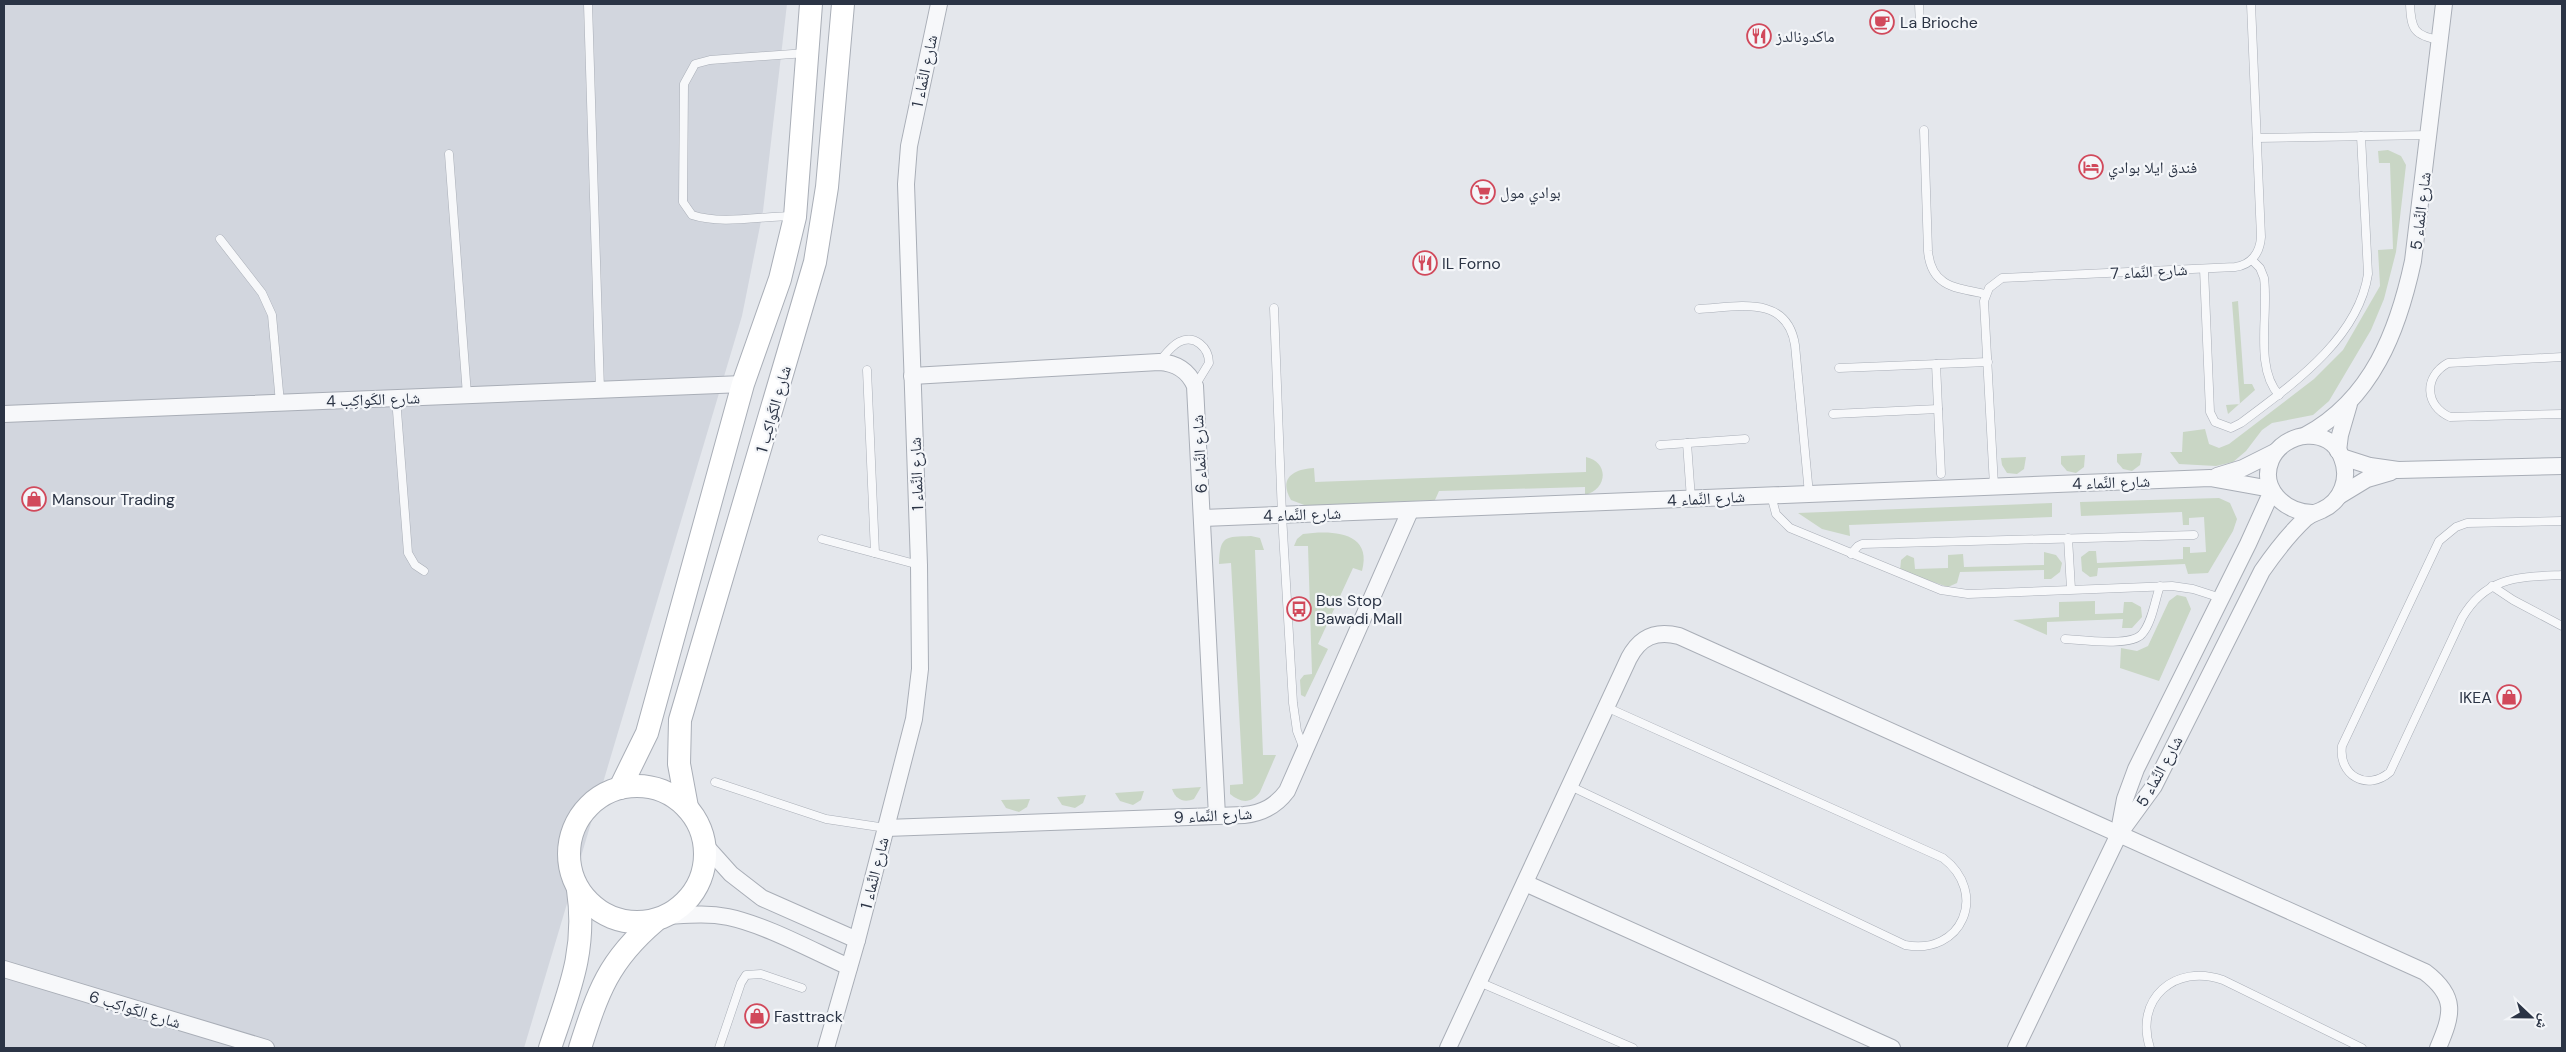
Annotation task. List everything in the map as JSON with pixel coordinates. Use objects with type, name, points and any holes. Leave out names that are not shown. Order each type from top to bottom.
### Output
[{"type":"street","points":[[620,788],[639,752],[650,720],[743,384],[780,279],[795,216],[812,4]]},
{"type":"street","name":"شارع الكَواكِب 1","points":[[687,807],[679,764],[680,720],[815,262],[828,188],[843,4]]},
{"type":"street","name":"شارع النَّماء 1","points":[[826,1048],[857,940],[914,719],[919,685],[919,565],[907,165],[939,4]]},
{"type":"street","name":"شارع النَّماء 5","points":[[2306,435],[2328,422],[2349,404],[2384,351],[2397,322],[2413,261],[2444,4]]},
{"type":"street","points":[[912,376],[1159,362],[1181,368],[1195,386]]},
{"type":"street","name":"شارع الكَواكِب 4","points":[[4,414],[743,384]]},
{"type":"street","name":"شارع النَّماء 6","points":[[1195,386],[1217,816]]},
{"type":"street","name":"شارع النَّماء 5","points":[[2340,454],[2340,435],[2349,404]]},
{"type":"street","points":[[2339,496],[2344,484],[2346,470],[2340,454],[2330,442],[2306,435],[2294,437],[2283,443],[2274,452],[2269,470],[2271,490],[2279,501],[2288,508],[2300,512],[2312,513],[2322,510],[2339,496],[2367,479],[2398,470]]},
{"type":"street","name":"شارع النَّماء 4","points":[[2210,478],[2243,468],[2274,452]]},
{"type":"street","points":[[2340,454],[2370,466],[2398,470],[2562,466]]},
{"type":"street","name":"شارع النَّماء 4","points":[[1203,518],[2210,478],[2271,490]]},
{"type":"street","name":"شارع النَّماء 5","points":[[2119,834],[2126,799],[2136,769],[2221,599],[2271,490]]},
{"type":"street","name":"شارع النَّماء 9","points":[[886,828],[1254,814],[1273,806],[1287,790],[1410,511]]},
{"type":"street","name":"شارع النَّماء 5","points":[[2119,834],[2154,786],[2262,570],[2276,550],[2312,513]]},
{"type":"street","points":[[1448,1048],[1634,647],[1644,638],[1655,634],[1667,633],[1679,636],[2425,972],[2436,981],[2445,993],[2449,1007],[2450,1022],[2438,1048]]},
{"type":"street","points":[[550,1048],[578,959],[581,920],[578,890],[569,866],[570,840],[574,828],[580,817],[597,798],[620,788],[644,786],[656,788],[678,799],[687,807],[699,824],[705,845],[704,866],[697,887],[684,904],[661,919],[622,952],[610,970],[597,998],[580,1048]]},
{"type":"street","points":[[2016,1048],[2119,834]]},
{"type":"street","points":[[705,845],[731,874],[762,898],[857,940]]},
{"type":"street","points":[[1525,883],[1892,1048]]},
{"type":"street","points":[[578,890],[594,909],[605,916],[630,923],[708,914],[729,918],[749,923],[849,967]]},
{"type":"street","name":"شارع الكَواكِب 6","points":[[4,969],[266,1048]]},
{"type":"lane","points":[[588,4],[600,390]]},
{"type":"lane","points":[[1919,4],[1920,25]]},
{"type":"lane","points":[[2251,4],[2261,243],[2252,260],[2260,268],[2264,278],[2266,368],[2269,382],[2278,395]]},
{"type":"lane","points":[[2410,4],[2411,20],[2415,30],[2423,37],[2440,40]]},
{"type":"lane","points":[[795,216],[763,216],[714,220],[692,215],[683,202],[684,84],[695,64],[710,60],[808,53]]},
{"type":"lane","points":[[1924,130],[1928,250],[1931,267],[1940,280],[1948,284],[1986,294],[1994,486]]},
{"type":"lane","points":[[2257,138],[2429,135]]},
{"type":"lane","points":[[2204,269],[2212,417],[2225,427],[2236,426],[2304,375],[2326,352],[2364,295],[2368,274],[2361,136]]},
{"type":"lane","points":[[449,154],[467,395]]},
{"type":"lane","points":[[220,239],[262,293],[272,315],[280,403]]},
{"type":"lane","name":"شارع النَّماء 7","points":[[1986,294],[1992,284],[2002,278],[2204,269],[2241,266],[2252,260]]},
{"type":"lane","points":[[1699,309],[1764,307],[1783,317],[1789,325],[1795,345],[1809,494]]},
{"type":"lane","points":[[1274,308],[1282,515],[1293,703],[1297,731],[1304,750]]},
{"type":"lane","points":[[1159,362],[1180,342],[1185,340],[1198,342],[1206,351],[1209,363],[1195,386]]},
{"type":"lane","points":[[2562,357],[2448,363],[2434,374],[2429,391],[2436,407],[2450,417],[2562,414]]},
{"type":"lane","points":[[1839,368],[1988,362]]},
{"type":"lane","points":[[1936,364],[1941,474]]},
{"type":"lane","points":[[867,370],[876,553]]},
{"type":"lane","points":[[396,398],[408,553],[415,565],[424,572]]},
{"type":"lane","points":[[1833,414],[1938,409]]},
{"type":"lane","points":[[1660,444],[1745,439]]},
{"type":"lane","points":[[1687,443],[1691,499]]},
{"type":"lane","points":[[1772,495],[1776,514],[1786,525],[1933,588],[1950,592],[1968,594],[2160,586],[2193,589],[2221,599]]},
{"type":"lane","points":[[2562,521],[2467,523],[2456,527],[2439,541],[2342,746],[2342,761],[2350,774],[2363,781],[2370,781],[2384,777],[2390,772],[2462,618],[2474,600],[2492,586],[2517,578],[2562,575]]},
{"type":"lane","points":[[1851,554],[1862,544],[2194,535]]},
{"type":"lane","points":[[2068,538],[2071,589]]},
{"type":"lane","points":[[822,539],[919,565]]},
{"type":"lane","points":[[2065,639],[2127,641],[2138,638],[2146,626],[2160,586]]},
{"type":"lane","points":[[2492,586],[2513,600],[2562,626]]},
{"type":"lane","points":[[1570,786],[1905,945],[1922,947],[1938,943],[1956,930],[1962,920],[1965,911],[1966,890],[1958,872],[1943,858],[1606,707]]},
{"type":"lane","points":[[715,782],[826,819],[886,828]]},
{"type":"lane","points":[[719,1048],[741,983],[746,975],[760,974],[802,988]]},
{"type":"lane","points":[[2150,1048],[2146,1026],[2152,1002],[2168,984],[2184,977],[2200,974],[2222,980],[2362,1048]]},
{"type":"lane","points":[[1479,982],[1632,1048]]},
{"type":"shaded area","points":[[4,4],[787,4],[763,211],[742,316],[524,1048],[4,1048]]},
{"type":"green space","points":[[2388,150],[2401,156],[2406,165],[2396,252],[2384,299],[2371,330],[2329,401],[2313,415],[2272,423],[2262,430],[2246,451],[2233,462],[2216,466],[2179,464],[2170,452],[2182,452],[2183,432],[2205,429],[2209,444],[2219,448],[2229,444],[2314,379],[2343,350],[2380,286],[2378,250],[2393,249],[2390,163],[2379,163],[2378,151]]},
{"type":"green space","points":[[2238,301],[2244,384],[2252,384],[2255,390],[2240,403],[2232,302]]},
{"type":"green space","points":[[2239,404],[2228,414],[2226,405]]},
{"type":"green space","points":[[2142,453],[2140,465],[2132,471],[2123,469],[2117,462],[2117,454]]},
{"type":"green space","points":[[2085,455],[2084,467],[2076,473],[2067,471],[2061,464],[2061,456]]},
{"type":"green space","points":[[1586,457],[1599,464],[1603,476],[1598,487],[1593,492],[1585,495],[1585,487],[1439,491],[1435,500],[1307,506],[1291,500],[1286,486],[1290,476],[1300,470],[1314,468],[1315,482],[1586,472]]},
{"type":"green space","points":[[2026,457],[2024,469],[2017,474],[2007,473],[2002,465],[2001,458]]},
{"type":"green space","points":[[2219,498],[2230,503],[2237,519],[2233,531],[2208,573],[2188,574],[2185,564],[2098,568],[2097,576],[2090,577],[2082,571],[2081,557],[2089,551],[2096,551],[2097,563],[2183,559],[2183,547],[2190,547],[2190,553],[2206,552],[2204,517],[2189,518],[2189,525],[2183,525],[2182,512],[2081,516],[2080,502]]},
{"type":"green space","points":[[2052,503],[2052,517],[1849,525],[1850,536],[1822,529],[1798,513]]},
{"type":"green space","points":[[1326,532],[1347,536],[1356,541],[1361,548],[1364,558],[1362,571],[1353,568],[1318,644],[1328,649],[1305,697],[1301,695],[1300,680],[1304,675],[1312,674],[1308,546],[1294,546],[1297,539],[1303,534]]},
{"type":"green space","points":[[1251,536],[1260,538],[1264,550],[1255,550],[1263,755],[1276,755],[1260,792],[1253,799],[1246,801],[1230,794],[1230,785],[1243,784],[1231,563],[1219,564],[1221,548],[1226,540],[1235,537]]},
{"type":"green space","points":[[2044,552],[2056,555],[2062,563],[2060,572],[2051,579],[2044,579],[2044,570],[1960,572],[1957,583],[1948,587],[1900,571],[1901,560],[1907,555],[1914,558],[1915,569],[1948,568],[1948,555],[1963,554],[1964,567],[2044,565]]},
{"type":"green space","points":[[2177,595],[2186,597],[2191,609],[2159,681],[2120,668],[2121,648],[2137,651],[2148,646],[2169,601]]},
{"type":"green space","points":[[2095,601],[2095,614],[2123,613],[2124,602],[2132,602],[2141,607],[2142,617],[2132,628],[2122,628],[2123,619],[2047,622],[2047,635],[2013,620],[2059,617],[2059,602]]},
{"type":"green space","points":[[1201,787],[1194,799],[1187,801],[1178,798],[1172,789]]},
{"type":"green space","points":[[1144,791],[1141,800],[1133,805],[1120,801],[1115,793]]},
{"type":"green space","points":[[1086,795],[1083,803],[1075,808],[1062,805],[1057,797]]},
{"type":"green space","points":[[1030,799],[1027,807],[1019,812],[1006,808],[1001,800]]},
{"type":"place","name":"La Brioche","points":[[1882,22]]},
{"type":"place","name":"ماكدونالدز","points":[[1759,36]]},
{"type":"place","name":"فندق ايلا بوادي","points":[[2091,167]]},
{"type":"place","name":"بوادي مول","points":[[1483,192]]},
{"type":"place","name":"IL Forno","points":[[1425,263]]},
{"type":"place","name":"Mansour Trading","points":[[34,499]]},
{"type":"place","name":"Bus Stop Bawadi Mall","points":[[1299,609]]},
{"type":"place","name":"IKEA","points":[[2509,697]]},
{"type":"place","name":"Fasttrack","points":[[757,1016]]}]
